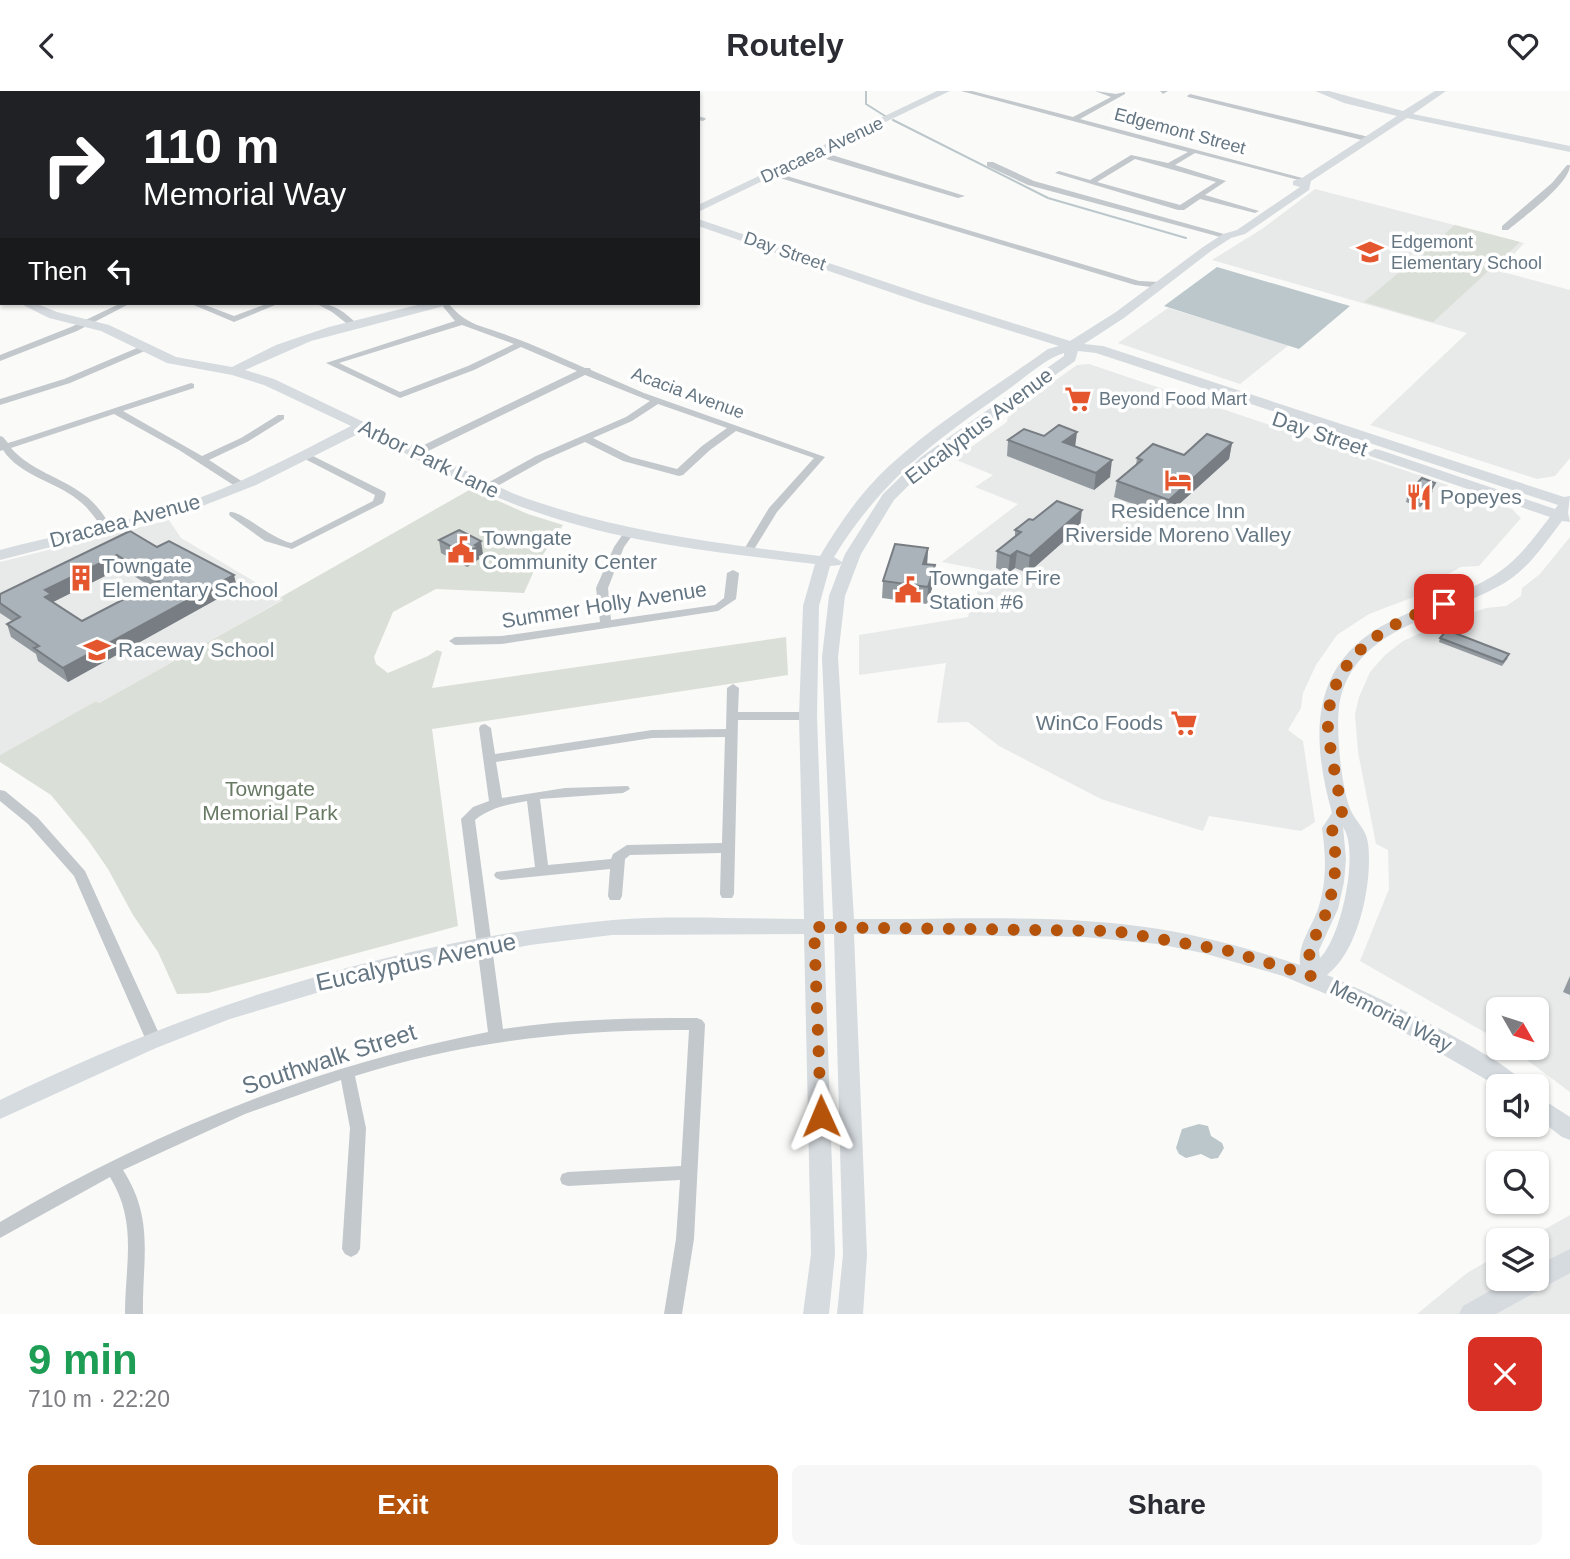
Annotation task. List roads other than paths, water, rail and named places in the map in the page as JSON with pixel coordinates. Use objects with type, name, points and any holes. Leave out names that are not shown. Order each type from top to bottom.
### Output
[{"type":"main road","name":"Dracaea Avenue","points":[[700,207],[945,91]]},
{"type":"main road","points":[[1320,91],[1348,101],[1406,115],[1570,149]]},
{"type":"main road","points":[[1442,91],[1429,110],[1432,115],[1483,130]]},
{"type":"main road","name":"Eucalyptus Avenue","points":[[1227,236],[1226,230],[1293,184],[1306,180],[1442,91]]},
{"type":"main road","points":[[1406,115],[1423,122],[1570,155]]},
{"type":"main road","name":"Eucalyptus Avenue","points":[[814,927],[808,716],[809,647],[811,606],[824,561],[870,494],[907,457],[1053,352],[1072,346],[1120,315],[1227,236],[1241,232],[1272,211],[1305,188],[1306,180]]},
{"type":"main road","name":"Day Street","points":[[700,223],[926,300],[1072,346],[1098,349],[1375,453],[1567,508]]},
{"type":"main road","name":"Arbor Park Lane","points":[[30,305],[53,315],[105,328],[144,348],[185,363],[234,370],[270,382],[488,487],[547,512],[629,533],[848,564]]},
{"type":"main road","points":[[234,370],[303,340],[353,324],[434,305]]},
{"type":"main road","name":"Eucalyptus Avenue","points":[[0,1110],[63,1077],[153,1038],[315,981],[393,962],[484,945],[616,928],[843,926],[830,657],[834,608],[848,564],[888,497],[926,460],[1070,358],[1072,346]]},
{"type":"main road","name":"Day Street","points":[[1072,346],[1090,357],[1160,380],[1300,416],[1447,464],[1567,508]]},
{"type":"main road","points":[[987,416],[984,409],[1009,391],[1021,375]]},
{"type":"main road","points":[[926,460],[935,445],[960,427],[963,416]]},
{"type":"main road","name":"Dracaea Avenue","points":[[0,555],[183,508],[242,486],[362,426]]},
{"type":"main road","points":[[1375,453],[1383,451],[1427,463],[1447,464]]},
{"type":"main road","points":[[1311,976],[1333,958],[1353,907],[1357,885],[1355,831],[1342,813],[1328,719],[1333,692],[1343,668],[1383,630],[1404,619],[1460,599],[1506,574],[1524,558],[1567,508]]},
{"type":"main road","points":[[809,647],[818,657],[823,709],[832,721]]},
{"type":"main road","points":[[808,716],[822,722],[824,758],[835,761]]},
{"type":"main road","points":[[843,926],[855,1255],[850,1314]]},
{"type":"main road","name":"Memorial Way","points":[[843,926],[1114,931],[1229,951],[1311,976],[1406,1019],[1495,1074]]},
{"type":"main road","points":[[814,927],[823,1254],[816,1314]]},
{"type":"main road","points":[[1549,1114],[1570,1131]]},
{"type":"main road","points":[[1549,1272],[1570,1260]]},
{"type":"main road","points":[[1472,1314],[1514,1291]]},
{"type":"street","name":"Edgemont Street","points":[[964,91],[1306,180]]},
{"type":"street","points":[[1073,120],[1120,94],[1098,91]]},
{"type":"street","points":[[1189,96],[1366,139]]},
{"type":"street","points":[[1169,166],[1194,151]]},
{"type":"street","points":[[816,153],[961,196]]},
{"type":"street","points":[[1059,173],[1181,208],[1222,181],[1134,157],[1091,182]]},
{"type":"street","points":[[990,164],[1031,183],[1227,236]]},
{"type":"street","points":[[1505,228],[1555,185],[1570,167]]},
{"type":"street","points":[[773,173],[1138,283],[1159,285]]},
{"type":"street","points":[[1199,196],[1255,211]]},
{"type":"street","points":[[0,358],[123,305]]},
{"type":"street","points":[[198,305],[234,319],[271,305]]},
{"type":"street","points":[[324,305],[353,324]]},
{"type":"street","name":"Acacia Avenue","points":[[444,305],[462,322],[658,400],[820,457],[773,510],[748,551]]},
{"type":"street","points":[[462,322],[331,363],[400,395],[471,368],[521,344]]},
{"type":"street","points":[[0,402],[67,381],[144,348]]},
{"type":"street","points":[[416,453],[470,424],[537,396],[587,370]]},
{"type":"street","points":[[107,528],[96,509],[79,494],[22,465],[1,445],[191,386]]},
{"type":"street","points":[[488,487],[540,458],[629,419],[658,400]]},
{"type":"street","points":[[116,411],[242,486]]},
{"type":"street","points":[[201,460],[244,440],[281,417]]},
{"type":"street","points":[[587,439],[627,459],[679,473],[706,448],[735,427]]},
{"type":"street","points":[[234,514],[255,530],[283,545],[292,546],[303,543],[378,503],[381,494],[305,455]]},
{"type":"street","points":[[606,626],[602,588],[619,547],[629,533]]},
{"type":"street","name":"Summer Holly Avenue","points":[[455,641],[502,641],[718,608],[730,599],[733,573]]},
{"type":"street","points":[[727,894],[733,688]]},
{"type":"street","points":[[732,716],[808,716]]},
{"type":"street","points":[[485,728],[496,803]]},
{"type":"street","points":[[489,759],[652,734],[731,733]]},
{"type":"street","points":[[496,1036],[468,819],[478,809],[496,803],[565,792],[624,789]]},
{"type":"street","points":[[0,794],[33,821],[80,874],[153,1038]]},
{"type":"street","points":[[533,797],[542,870]]},
{"type":"street","points":[[615,896],[617,863],[620,854],[627,850],[728,848]]},
{"type":"street","points":[[501,875],[617,863]]},
{"type":"street","name":"Southwalk Street","points":[[0,1231],[113,1167],[264,1102],[347,1073],[496,1036],[573,1027],[697,1024],[690,1172]]},
{"type":"street","points":[[347,1073],[358,1128],[351,1249]]},
{"type":"street","points":[[113,1167],[130,1197],[135,1218],[137,1247],[134,1314]]},
{"type":"street","points":[[568,1178],[690,1172],[685,1238],[673,1314]]},
{"type":"waterway","points":[[866,91],[866,104],[885,116]]},
{"type":"waterway","points":[[893,120],[1048,198],[1186,238]]},
{"type":"place","name":"Edgemont Elementary School","points":[[1370,252]]},
{"type":"place","name":"Beyond Food Mart","points":[[1078,399]]},
{"type":"place","name":"Residence Inn Riverside Moreno Valley","points":[[1178,480]]},
{"type":"place","name":"Popeyes","points":[[1419,497]]},
{"type":"place","name":"Towngate Community Center","points":[[461,550]]},
{"type":"place","name":"Towngate Elementary School","points":[[81,578]]},
{"type":"place","name":"Towngate Fire Station #6","points":[[908,590]]},
{"type":"place","name":"Raceway School","points":[[97,650]]},
{"type":"place","name":"WinCo Foods","points":[[1184,723]]},
{"type":"park label","name":"Towngate Memorial Park","points":[[270,801]]}]
